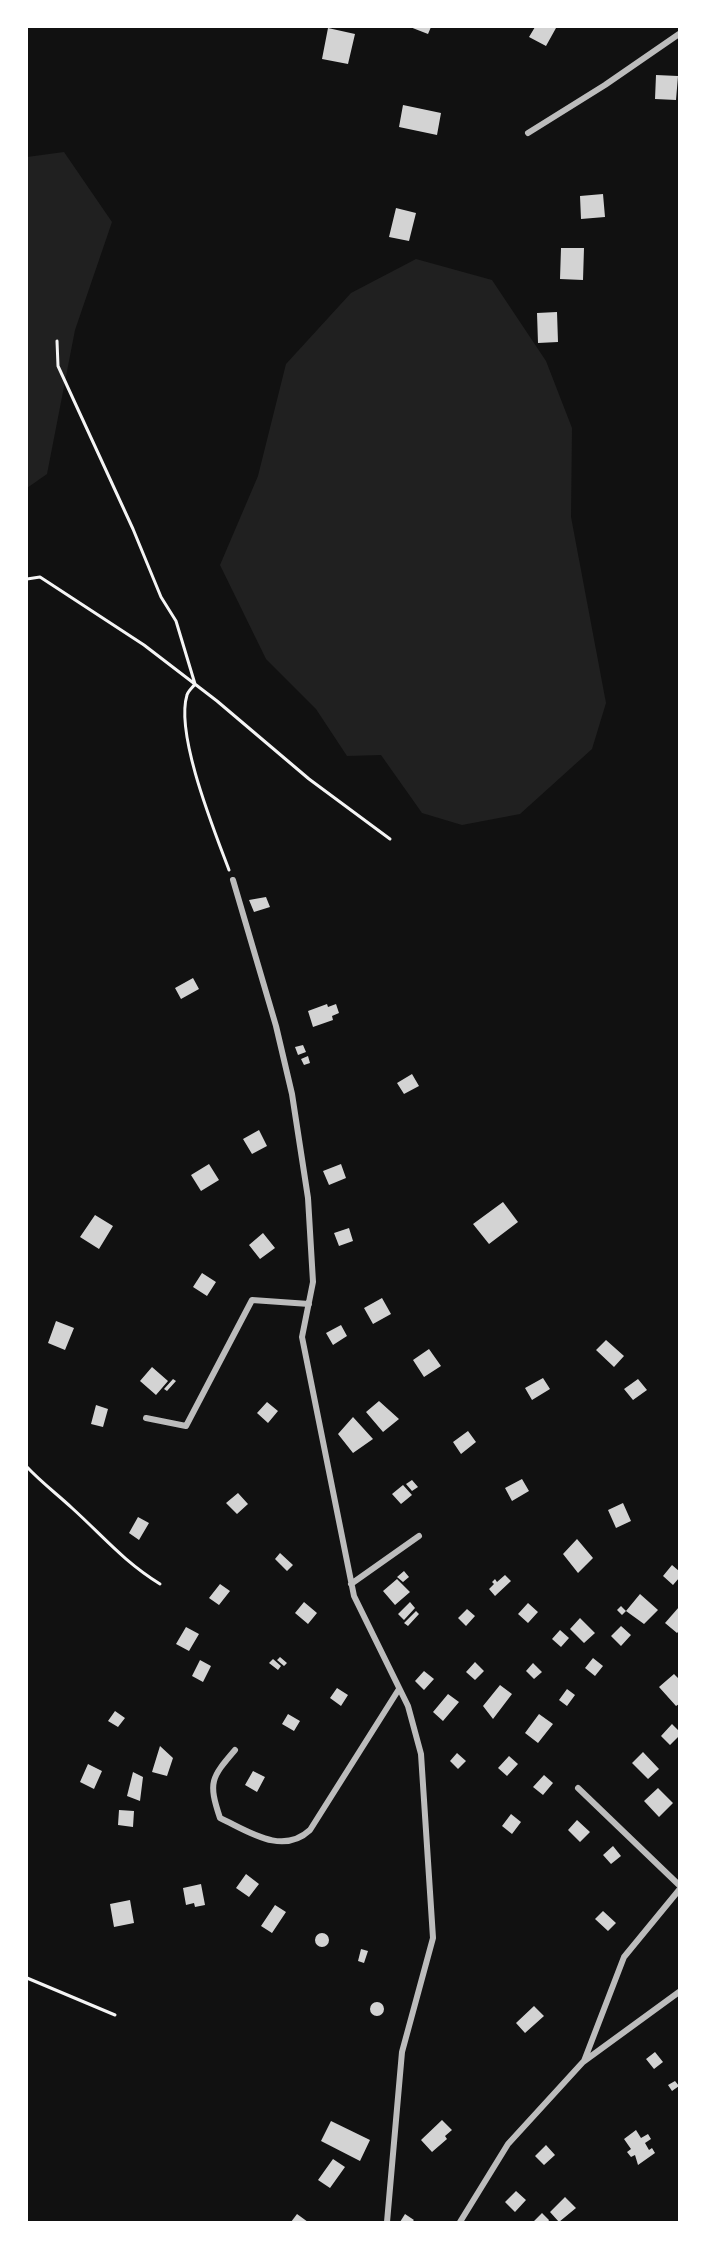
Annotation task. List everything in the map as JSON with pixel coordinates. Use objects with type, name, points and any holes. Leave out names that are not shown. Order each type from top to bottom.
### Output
[{"type":"street","points":[[528,133],[605,85],[679,34]]},
{"type":"street","points":[[233,880],[276,1026],[292,1094],[308,1198],[313,1282],[302,1337],[351,1584],[354,1596],[408,1706],[421,1754],[434,1938],[402,2052],[387,2222]]},
{"type":"street","points":[[146,1418],[186,1426],[252,1300],[309,1304]]},
{"type":"street","points":[[351,1584],[419,1536]]},
{"type":"street","points":[[235,1750],[216,1772],[212,1793],[220,1818],[275,1843],[291,1842],[302,1838],[310,1830],[399,1689]]},
{"type":"street","points":[[578,1788],[679,1885]]},
{"type":"street","points":[[583,2062],[624,1957],[679,1890]]},
{"type":"street","points":[[460,2222],[508,2144],[583,2062],[679,1992]]},
{"type":"path","points":[[57,341],[58,366],[133,529],[161,597],[176,621],[195,684]]},
{"type":"path","points":[[27,579],[40,577],[144,645],[195,684],[309,779],[390,839]]},
{"type":"path","points":[[195,684],[187,693],[184,726],[210,820],[233,880]]},
{"type":"path","points":[[27,1467],[43,1485],[71,1507],[135,1568],[160,1584]]},
{"type":"path","points":[[27,1978],[115,2015]]},
{"type":"shaded area","points":[[64,152],[112,222],[75,330],[47,474],[27,488],[27,157]]},
{"type":"shaded area","points":[[416,259],[492,280],[546,361],[572,428],[571,517],[606,703],[592,749],[520,814],[462,825],[422,813],[381,755],[347,756],[316,709],[266,659],[220,565],[258,476],[286,364],[351,293]]},
{"type":"building","points":[[410,27],[431,27],[428,34]]},
{"type":"building","points":[[535,27],[556,28],[546,46],[529,37]]},
{"type":"building","points":[[328,28],[355,34],[348,64],[322,59]]},
{"type":"building","points":[[656,75],[678,76],[676,100],[655,99]]},
{"type":"building","points":[[403,105],[441,113],[437,135],[399,127]]},
{"type":"building","points":[[603,194],[605,217],[581,219],[580,196]]},
{"type":"building","points":[[396,208],[416,213],[409,241],[389,237]]},
{"type":"building","points":[[561,248],[584,248],[583,280],[560,279]]},
{"type":"building","points":[[557,312],[558,342],[538,343],[537,313]]},
{"type":"building","points":[[266,897],[270,907],[254,912],[249,900]]},
{"type":"building","points":[[193,978],[199,989],[181,999],[175,988]]},
{"type":"building","points":[[327,1004],[328,1007],[336,1004],[339,1013],[332,1016],[333,1020],[313,1027],[308,1011]]},
{"type":"building","points":[[303,1045],[306,1052],[298,1055],[295,1047]]},
{"type":"building","points":[[308,1056],[310,1063],[304,1065],[301,1059]]},
{"type":"building","points":[[412,1074],[419,1086],[404,1094],[397,1083]]},
{"type":"building","points":[[259,1130],[267,1146],[252,1154],[243,1139]]},
{"type":"building","points":[[209,1164],[219,1180],[201,1191],[191,1175]]},
{"type":"building","points":[[341,1164],[346,1178],[329,1185],[323,1171]]},
{"type":"building","points":[[503,1202],[518,1222],[489,1244],[473,1224]]},
{"type":"building","points":[[95,1215],[113,1226],[99,1249],[80,1237]]},
{"type":"building","points":[[349,1228],[353,1241],[339,1246],[334,1233]]},
{"type":"building","points":[[263,1233],[275,1248],[260,1259],[249,1245]]},
{"type":"building","points":[[202,1273],[216,1282],[207,1296],[193,1287]]},
{"type":"building","points":[[382,1298],[391,1314],[373,1324],[364,1308]]},
{"type":"building","points":[[56,1321],[74,1328],[65,1350],[48,1343]]},
{"type":"building","points":[[341,1325],[347,1336],[333,1345],[326,1333]]},
{"type":"building","points":[[606,1340],[624,1356],[614,1367],[596,1350]]},
{"type":"building","points":[[429,1349],[441,1366],[424,1377],[413,1360]]},
{"type":"building","points":[[152,1367],[168,1381],[156,1395],[140,1381]]},
{"type":"building","points":[[543,1378],[550,1389],[532,1400],[525,1388]]},
{"type":"building","points":[[173,1379],[176,1381],[167,1391],[164,1389]]},
{"type":"building","points":[[638,1379],[647,1390],[633,1400],[624,1389]]},
{"type":"building","points":[[379,1401],[399,1419],[383,1432],[366,1412]]},
{"type":"building","points":[[267,1402],[278,1411],[268,1423],[257,1413]]},
{"type":"building","points":[[96,1405],[108,1409],[103,1427],[91,1424]]},
{"type":"building","points":[[353,1417],[373,1439],[353,1453],[338,1434]]},
{"type":"building","points":[[468,1431],[476,1442],[461,1454],[453,1442]]},
{"type":"building","points":[[522,1479],[529,1491],[512,1501],[505,1488]]},
{"type":"building","points":[[412,1480],[418,1487],[412,1491],[406,1484]]},
{"type":"building","points":[[403,1485],[412,1495],[401,1504],[392,1494]]},
{"type":"building","points":[[238,1493],[248,1504],[237,1514],[226,1503]]},
{"type":"building","points":[[623,1503],[631,1521],[616,1528],[608,1510]]},
{"type":"building","points":[[138,1517],[149,1523],[139,1540],[129,1533]]},
{"type":"building","points":[[577,1539],[593,1558],[578,1573],[563,1554]]},
{"type":"building","points":[[280,1553],[293,1565],[287,1571],[275,1559]]},
{"type":"building","points":[[672,1565],[679,1571],[679,1578],[673,1585],[663,1576]]},
{"type":"building","points":[[404,1571],[409,1577],[403,1582],[397,1577]]},
{"type":"building","points":[[505,1575],[511,1581],[495,1596],[489,1589],[494,1584],[492,1582],[495,1579],[497,1582]]},
{"type":"building","points":[[397,1579],[410,1592],[395,1605],[383,1591]]},
{"type":"building","points":[[220,1584],[230,1591],[219,1605],[209,1598]]},
{"type":"building","points":[[640,1594],[658,1610],[644,1624],[626,1611]]},
{"type":"building","points":[[304,1602],[317,1613],[308,1624],[295,1613]]},
{"type":"building","points":[[410,1602],[415,1608],[404,1620],[398,1614]]},
{"type":"building","points":[[528,1603],[538,1612],[528,1623],[518,1614]]},
{"type":"building","points":[[621,1606],[626,1611],[622,1615],[617,1610]]},
{"type":"building","points":[[679,1607],[679,1631],[677,1633],[665,1623]]},
{"type":"building","points":[[467,1609],[475,1616],[466,1626],[458,1618]]},
{"type":"building","points":[[416,1611],[419,1614],[408,1626],[404,1623]]},
{"type":"building","points":[[580,1618],[595,1633],[584,1643],[570,1629]]},
{"type":"building","points":[[621,1626],[631,1635],[621,1646],[611,1636]]},
{"type":"building","points":[[186,1627],[199,1634],[189,1651],[176,1644]]},
{"type":"building","points":[[560,1630],[569,1638],[561,1647],[552,1639]]},
{"type":"building","points":[[280,1657],[287,1663],[284,1666],[277,1660]]},
{"type":"building","points":[[593,1658],[603,1666],[595,1676],[585,1668]]},
{"type":"building","points":[[273,1659],[281,1666],[278,1670],[269,1663]]},
{"type":"building","points":[[200,1660],[211,1666],[203,1682],[192,1676]]},
{"type":"building","points":[[475,1662],[484,1671],[475,1680],[466,1672]]},
{"type":"building","points":[[533,1663],[542,1672],[534,1679],[526,1671]]},
{"type":"building","points":[[424,1671],[434,1679],[424,1690],[415,1681]]},
{"type":"building","points":[[674,1674],[679,1679],[679,1704],[676,1706],[659,1687]]},
{"type":"building","points":[[500,1685],[512,1694],[493,1719],[483,1706]]},
{"type":"building","points":[[337,1688],[348,1695],[341,1706],[330,1698]]},
{"type":"building","points":[[567,1689],[575,1695],[567,1706],[559,1700]]},
{"type":"building","points":[[448,1694],[459,1702],[443,1721],[433,1712]]},
{"type":"building","points":[[115,1711],[125,1718],[118,1727],[108,1721]]},
{"type":"building","points":[[288,1714],[300,1721],[294,1731],[282,1724]]},
{"type":"building","points":[[539,1714],[553,1724],[538,1743],[525,1733]]},
{"type":"building","points":[[672,1724],[679,1731],[679,1736],[670,1745],[661,1736]]},
{"type":"building","points":[[160,1746],[173,1758],[167,1776],[152,1772]]},
{"type":"building","points":[[643,1752],[659,1769],[648,1779],[632,1763]]},
{"type":"building","points":[[457,1753],[466,1761],[458,1769],[450,1761]]},
{"type":"building","points":[[509,1756],[518,1764],[507,1776],[498,1768]]},
{"type":"building","points":[[88,1764],[102,1771],[94,1789],[80,1782]]},
{"type":"building","points":[[253,1771],[265,1777],[257,1792],[245,1785]]},
{"type":"building","points":[[133,1772],[143,1777],[140,1801],[127,1796]]},
{"type":"building","points":[[544,1775],[553,1783],[543,1795],[533,1787]]},
{"type":"building","points":[[658,1788],[673,1803],[659,1817],[644,1801]]},
{"type":"building","points":[[119,1810],[134,1811],[133,1827],[118,1825]]},
{"type":"building","points":[[511,1814],[521,1822],[512,1834],[502,1826]]},
{"type":"building","points":[[577,1820],[590,1832],[580,1842],[568,1830]]},
{"type":"building","points":[[613,1846],[621,1856],[611,1864],[603,1855]]},
{"type":"building","points":[[246,1874],[259,1884],[249,1897],[236,1888]]},
{"type":"building","points":[[201,1884],[205,1905],[195,1907],[194,1903],[186,1905],[183,1888]]},
{"type":"building","points":[[130,1900],[134,1923],[114,1927],[110,1904]]},
{"type":"building","points":[[275,1905],[286,1912],[272,1933],[261,1926]]},
{"type":"building","points":[[603,1911],[616,1923],[608,1931],[595,1919]]},
{"type":"building","points":[[319,1933],[325,1933],[329,1940],[325,1947],[319,1947],[315,1943],[315,1937]]},
{"type":"building","points":[[361,1949],[368,1951],[364,1963],[358,1961]]},
{"type":"building","points":[[377,2002],[382,2004],[384,2009],[382,2014],[377,2016],[372,2014],[370,2009],[372,2004]]},
{"type":"building","points":[[534,2006],[544,2016],[525,2033],[516,2023]]},
{"type":"building","points":[[655,2052],[663,2062],[654,2069],[646,2059]]},
{"type":"building","points":[[675,2081],[679,2086],[672,2091],[668,2085]]},
{"type":"building","points":[[442,2120],[452,2130],[445,2136],[447,2139],[432,2152],[421,2140]]},
{"type":"building","points":[[331,2121],[370,2140],[360,2161],[321,2141]]},
{"type":"building","points":[[636,2130],[641,2138],[648,2134],[651,2139],[645,2143],[649,2150],[652,2148],[655,2153],[638,2165],[635,2155],[631,2157],[627,2152],[631,2149],[624,2139]]},
{"type":"building","points":[[546,2145],[555,2155],[544,2165],[535,2156]]},
{"type":"building","points":[[333,2159],[345,2167],[330,2188],[318,2180]]},
{"type":"building","points":[[516,2191],[526,2200],[515,2212],[505,2202]]},
{"type":"building","points":[[565,2197],[576,2208],[559,2222],[550,2212]]},
{"type":"building","points":[[542,2213],[549,2220],[548,2222],[533,2222]]},
{"type":"building","points":[[297,2214],[308,2222],[291,2222]]},
{"type":"building","points":[[405,2214],[414,2220],[400,2222]]}]
